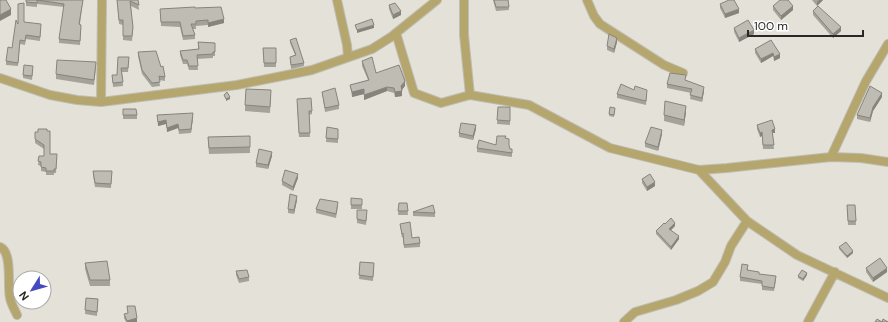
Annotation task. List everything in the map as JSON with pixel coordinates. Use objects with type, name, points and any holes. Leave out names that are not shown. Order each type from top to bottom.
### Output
[{"type":"street","points":[[101,102],[102,0]]},
{"type":"street","points":[[337,0],[347,44],[348,57]]},
{"type":"street","points":[[0,78],[50,95],[76,100],[101,102],[238,84],[312,70],[372,49],[396,33],[437,0]]},
{"type":"street","points":[[464,0],[464,36],[470,95]]},
{"type":"street","points":[[587,0],[594,16],[600,24],[664,65],[683,73]]},
{"type":"street","points":[[396,33],[414,93],[442,103],[470,95],[530,106],[610,148],[700,170],[832,157],[861,158],[888,162]]},
{"type":"street","points":[[832,157],[866,82],[888,44]]},
{"type":"street","points":[[700,170],[747,221],[797,255],[888,298]]},
{"type":"street","points":[[624,322],[635,312],[676,300],[698,291],[713,282],[725,262],[731,246],[747,221]]},
{"type":"street","points":[[0,247],[3,248],[7,255],[10,298],[17,315]]},
{"type":"street","points":[[808,322],[835,272]]},
{"type":"building","points":[[0,0],[6,0],[11,9],[0,15]]},
{"type":"building","points":[[26,0],[37,0],[37,3],[26,2]]},
{"type":"building","points":[[37,0],[83,0],[79,24],[81,25],[80,41],[59,39],[64,4]]},
{"type":"building","points":[[117,0],[138,0],[139,5],[130,1],[133,27],[132,36],[123,36],[123,20],[119,20]]},
{"type":"building","points":[[494,0],[508,0],[509,7],[496,7]]},
{"type":"building","points":[[729,0],[734,0],[739,9],[725,14],[720,4]]},
{"type":"building","points":[[780,0],[788,0],[793,6],[781,16],[773,6]]},
{"type":"building","points":[[24,3],[24,22],[41,24],[40,37],[26,35],[25,41],[20,40],[18,63],[6,61],[8,47],[12,48],[16,20],[18,24],[18,4]]},
{"type":"building","points":[[395,3],[401,11],[393,15],[389,5]]},
{"type":"building","points":[[818,6],[841,27],[833,34],[813,11]]},
{"type":"building","points":[[221,7],[224,19],[208,23],[208,20],[196,21],[196,24],[191,24],[195,35],[183,36],[180,22],[161,22],[160,9]]},
{"type":"building","points":[[372,19],[374,25],[357,30],[355,25]]},
{"type":"building","points":[[748,20],[754,30],[739,38],[734,28]]},
{"type":"building","points":[[609,34],[617,38],[614,49],[607,46]]},
{"type":"building","points":[[296,38],[304,63],[291,65],[290,57],[296,55],[290,40]]},
{"type":"building","points":[[771,40],[780,54],[774,57],[773,53],[761,59],[755,49]]},
{"type":"building","points":[[198,42],[215,43],[215,52],[213,52],[213,54],[197,55],[198,66],[189,66],[187,60],[183,60],[180,51],[199,49]]},
{"type":"building","points":[[263,48],[276,48],[276,63],[264,63]]},
{"type":"building","points":[[156,51],[161,67],[163,66],[165,77],[159,76],[160,82],[152,83],[142,70],[138,52]]},
{"type":"building","points":[[118,57],[129,57],[128,68],[121,68],[123,82],[113,83],[112,75],[117,75]]},
{"type":"building","points":[[372,57],[376,73],[399,65],[405,81],[401,86],[402,91],[395,92],[394,88],[387,87],[364,95],[364,89],[352,92],[350,85],[369,80],[362,61]]},
{"type":"building","points":[[57,60],[96,62],[94,80],[56,74]]},
{"type":"building","points":[[24,65],[33,66],[32,76],[23,75]]},
{"type":"building","points":[[670,73],[686,75],[685,80],[704,87],[702,98],[690,95],[692,89],[667,84]]},
{"type":"building","points":[[621,84],[634,90],[635,86],[647,90],[646,101],[617,94]]},
{"type":"building","points":[[870,86],[882,93],[873,107],[870,118],[857,115]]},
{"type":"building","points":[[335,88],[339,105],[325,108],[322,92]]},
{"type":"building","points":[[246,89],[271,90],[270,107],[245,105]]},
{"type":"building","points":[[227,92],[230,97],[226,99],[224,95]]},
{"type":"building","points":[[311,98],[312,111],[309,111],[310,133],[299,133],[297,99]]},
{"type":"building","points":[[665,101],[686,106],[684,120],[664,115]]},
{"type":"building","points":[[498,107],[510,107],[510,121],[497,120]]},
{"type":"building","points":[[610,107],[615,108],[614,115],[609,114]]},
{"type":"building","points":[[123,109],[136,109],[137,115],[123,115]]},
{"type":"building","points":[[193,113],[191,129],[179,130],[178,124],[167,128],[166,120],[158,122],[157,115]]},
{"type":"building","points":[[772,120],[775,129],[772,130],[774,145],[763,145],[762,132],[760,133],[757,125]]},
{"type":"building","points":[[461,123],[476,125],[473,136],[459,133]]},
{"type":"building","points":[[327,127],[338,129],[338,139],[326,138]]},
{"type":"building","points":[[651,127],[662,130],[658,147],[645,143]]},
{"type":"building","points":[[38,129],[47,129],[47,131],[50,131],[50,154],[57,154],[56,169],[54,169],[54,171],[46,171],[46,168],[41,167],[41,162],[38,161],[39,156],[44,156],[44,145],[35,139],[35,132],[38,132]]},
{"type":"building","points":[[250,136],[250,147],[209,148],[208,137]]},
{"type":"building","points":[[497,136],[506,136],[505,138],[509,139],[509,145],[510,149],[512,149],[512,153],[477,148],[479,140],[496,145]]},
{"type":"building","points":[[259,149],[272,152],[268,165],[256,163]]},
{"type":"building","points":[[285,170],[298,174],[293,187],[282,181]]},
{"type":"building","points":[[93,171],[112,171],[111,184],[95,183]]},
{"type":"building","points":[[650,174],[655,182],[647,187],[642,179]]},
{"type":"building","points":[[290,194],[297,196],[294,210],[288,209]]},
{"type":"building","points":[[351,198],[362,199],[362,205],[351,205]]},
{"type":"building","points":[[320,199],[338,202],[336,214],[316,209]]},
{"type":"building","points":[[399,203],[407,203],[408,211],[398,211]]},
{"type":"building","points":[[433,205],[435,213],[413,212]]},
{"type":"building","points":[[847,205],[855,205],[856,221],[848,221]]},
{"type":"building","points":[[357,210],[367,210],[366,221],[357,219]]},
{"type":"building","points":[[671,218],[675,223],[669,229],[679,236],[671,247],[656,231]]},
{"type":"building","points":[[410,222],[412,238],[419,237],[420,243],[404,245],[403,233],[402,234],[400,224]]},
{"type":"building","points":[[846,242],[853,251],[847,256],[839,247]]},
{"type":"building","points":[[880,258],[887,268],[873,278],[866,268]]},
{"type":"building","points":[[107,261],[110,280],[90,280],[85,263]]},
{"type":"building","points":[[360,262],[374,263],[373,277],[359,275]]},
{"type":"building","points":[[742,264],[748,265],[747,270],[759,272],[759,274],[776,276],[774,288],[762,286],[762,281],[740,277]]},
{"type":"building","points":[[247,270],[249,277],[239,279],[236,271]]},
{"type":"building","points":[[802,270],[807,273],[803,279],[798,276]]},
{"type":"building","points":[[86,298],[98,299],[97,312],[85,310]]},
{"type":"building","points":[[127,306],[135,306],[137,318],[127,321],[124,314],[128,313]]},
{"type":"building","points":[[877,319],[882,322],[875,322]]}]
